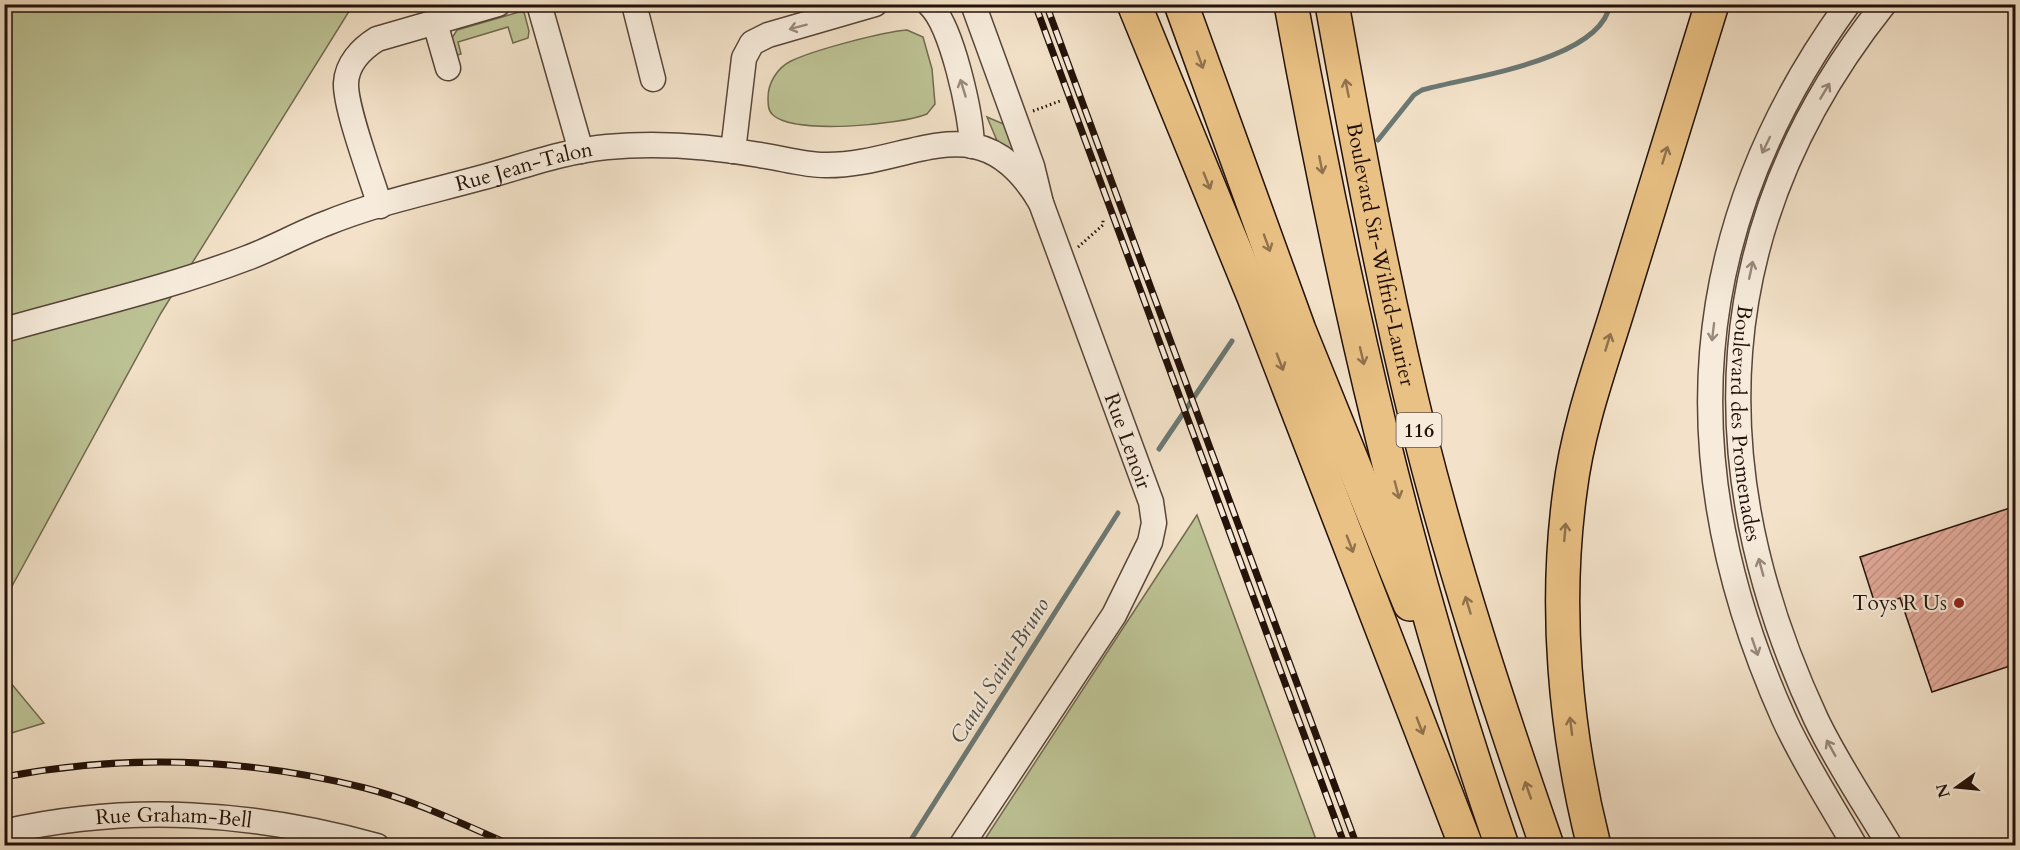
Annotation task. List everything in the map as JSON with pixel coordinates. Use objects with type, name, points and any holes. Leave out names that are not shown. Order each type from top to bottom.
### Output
[{"type":"highway","points":[[1134,4],[1258,306],[1466,846]]},
{"type":"highway","points":[[1180,4],[1299,330],[1459,722]]},
{"type":"highway","name":"Boulevard Sir-Wilfrid-Laurier","points":[[1291,4],[1320,158],[1357,333],[1459,722],[1502,846]]},
{"type":"highway","name":"Boulevard Sir-Wilfrid-Laurier","points":[[1332,4],[1376,242],[1421,437],[1478,639],[1547,846]]},
{"type":"highway","points":[[1594,846],[1579,781],[1569,705],[1563,603],[1564,535],[1570,489],[1590,401],[1712,4]]},
{"type":"street","points":[[380,206],[346,91],[348,71],[358,54],[372,43],[498,4]]},
{"type":"street","points":[[539,4],[581,151]]},
{"type":"street","points":[[634,4],[653,79]]},
{"type":"street","points":[[733,151],[744,58],[752,43],[768,35],[875,4]]},
{"type":"street","name":"Rue Lenoir","points":[[961,846],[1113,615],[1145,553],[1154,523],[1151,502],[1041,203],[1032,166],[973,4]]},
{"type":"street","name":"Boulevard des Promenades","points":[[1848,4],[1782,113],[1755,168],[1741,204],[1718,293],[1711,346],[1709,403],[1711,456],[1719,513],[1730,564],[1750,633],[1791,733],[1855,846]]},
{"type":"street","name":"Boulevard des Promenades","points":[[1884,4],[1839,68],[1805,125],[1769,209],[1745,297],[1740,346],[1737,420],[1743,486],[1752,535],[1785,643],[1817,720],[1890,846]]},
{"type":"street","points":[[937,8],[966,100],[972,146]]},
{"type":"street","points":[[435,23],[448,68]]},
{"type":"street","name":"Rue Jean-Talon","points":[[4,330],[207,273],[250,257],[328,222],[581,151],[643,144],[696,145],[827,165],[869,160],[936,144],[959,143],[972,146],[1005,162],[1027,182],[1041,203]]},
{"type":"street","name":"Rue Graham-Bell","points":[[4,832],[36,824],[111,815],[183,813],[255,819],[314,829],[377,846]]},
{"type":"path","points":[[1014,117],[1060,101]]},
{"type":"path","points":[[1061,257],[1099,230],[1104,225],[1103,218]]},
{"type":"green space","points":[[5,5],[353,5],[161,313],[5,599]]},
{"type":"green space","points":[[524,12],[529,31],[528,38],[513,43],[508,27],[458,42],[461,54],[457,55],[452,38],[457,30]]},
{"type":"green space","points":[[907,30],[923,37],[932,69],[935,104],[927,114],[895,122],[824,126],[785,121],[770,112],[768,92],[772,82],[778,72],[791,61],[848,42]]},
{"type":"green space","points":[[987,117],[1013,128],[1029,171],[998,143]]},
{"type":"green space","points":[[1197,515],[1318,845],[981,845]]},
{"type":"green space","points":[[5,676],[44,723],[5,735]]},
{"type":"building","name":"Toys R Us","points":[[2016,506],[2016,664],[1932,692],[1900,598],[1876,607],[1860,557]]},
{"type":"waterway","name":"Canal Saint-Bruno","points":[[1378,140],[1414,95],[1422,90],[1530,64],[1558,53],[1583,40],[1601,24],[1610,4]]},
{"type":"waterway","name":"Canal Saint-Bruno","points":[[1159,449],[1232,341]]},
{"type":"waterway","name":"Canal Saint-Bruno","points":[[907,846],[1118,513]]},
{"type":"railway","points":[[1035,4],[1345,846]]},
{"type":"railway","points":[[1046,4],[1357,846]]},
{"type":"railway","points":[[4,777],[94,765],[140,762],[230,765],[275,770],[384,793],[440,814],[513,846]]},
{"type":"place","name":"Toys R Us","points":[[1959,603]]}]
